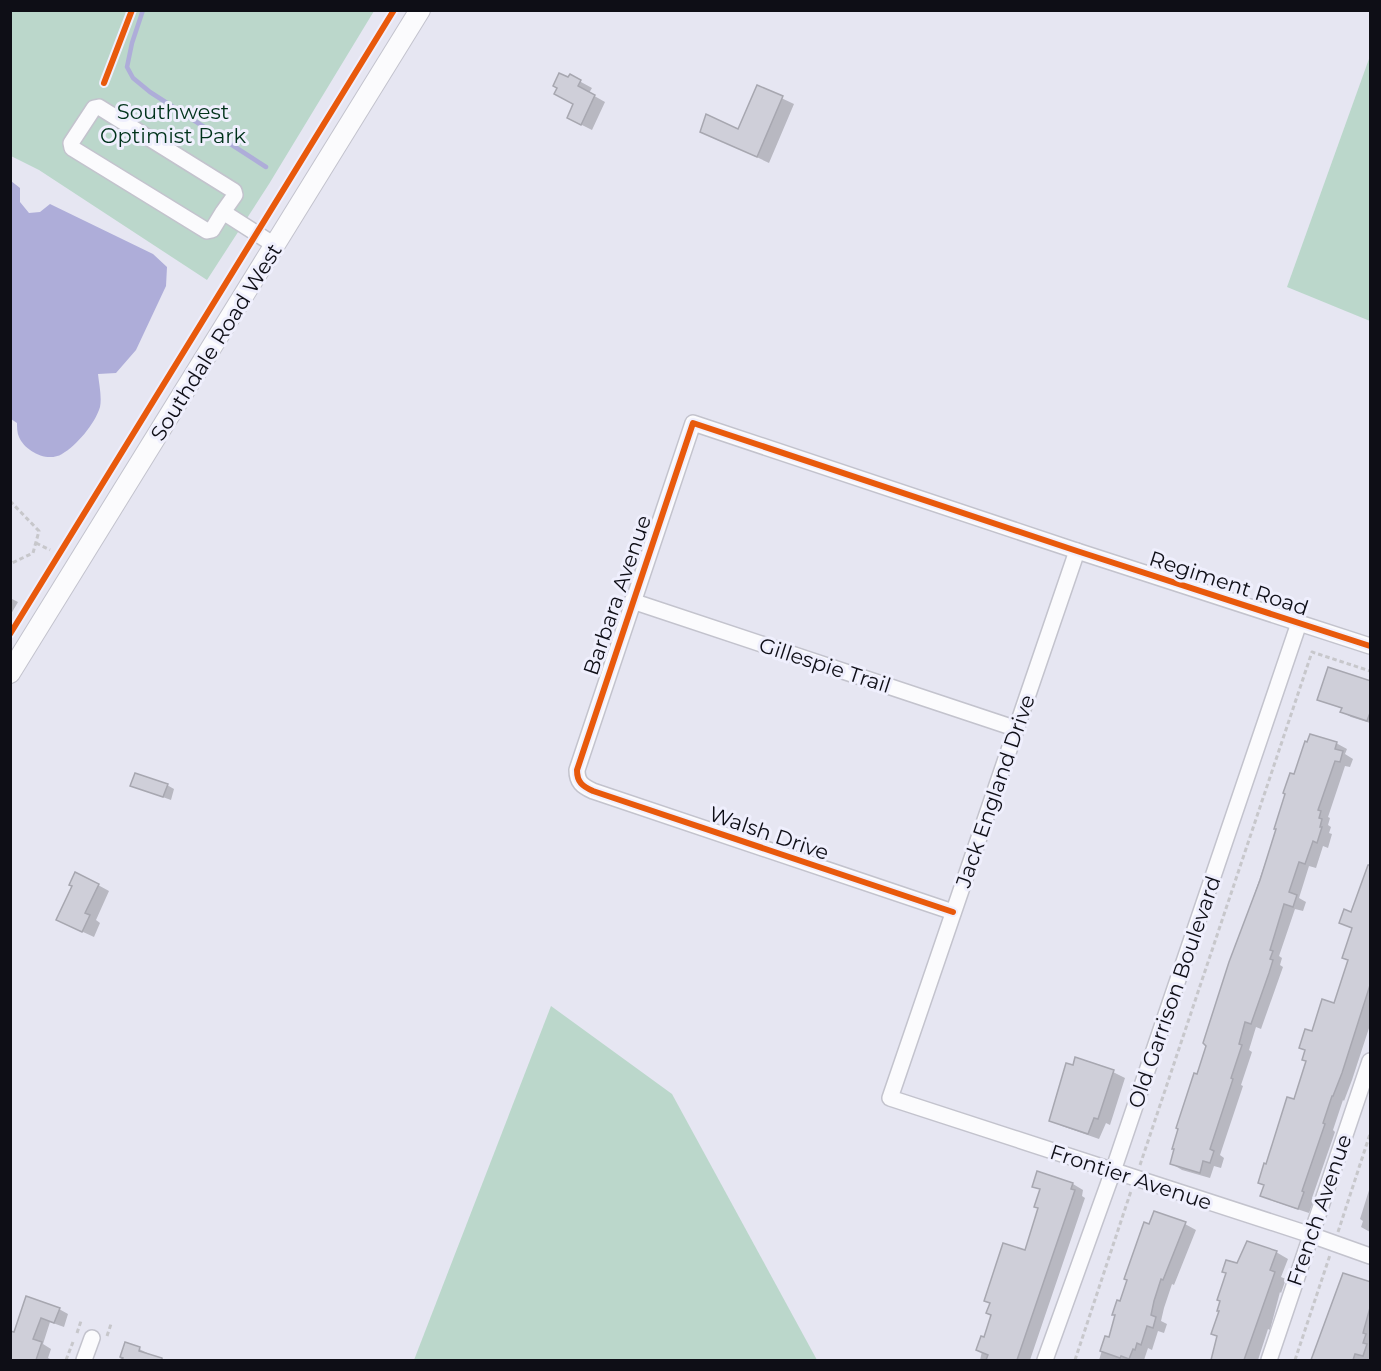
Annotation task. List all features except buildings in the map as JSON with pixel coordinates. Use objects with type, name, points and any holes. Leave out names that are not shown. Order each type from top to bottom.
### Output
[{"type":"main road","name":"Southdale Road West","points":[[10,673],[420,10]]},
{"type":"street","points":[[99,107],[234,190],[235,195],[223,212],[212,230],[207,231],[72,148],[71,143],[94,108],[99,107]]},
{"type":"street","points":[[223,212],[276,246]]},
{"type":"street","name":"Regiment Road","points":[[693,423],[1371,646]]},
{"type":"street","name":"Barbara Avenue","points":[[577,779],[577,770],[632,601],[693,423]]},
{"type":"street","name":"Jack England Drive","points":[[890,1098],[1077,551]]},
{"type":"street","name":"Gillespie Trail","points":[[632,601],[1017,729]]},
{"type":"street","name":"Old Garrison Boulevard","points":[[1046,1360],[1113,1171],[1299,623]]},
{"type":"street","name":"Walsh Drive","points":[[577,779],[583,787],[593,791],[953,912]]},
{"type":"street","name":"French Avenue","points":[[1269,1360],[1371,1061]]},
{"type":"street","name":"Frontier Avenue","points":[[890,1098],[1371,1256]]},
{"type":"street","points":[[84,1360],[92,1338]]},
{"type":"path","points":[[10,501],[39,531],[33,553],[10,564]]},
{"type":"path","points":[[36,543],[50,550]]},
{"type":"path","points":[[1137,1174],[1312,652],[1371,671]]},
{"type":"path","points":[[1075,1360],[1133,1185]]},
{"type":"green space","name":"Southwest Optimist Park","points":[[10,11],[374,11],[269,184],[207,280],[39,170],[11,156]]},
{"type":"green space","points":[[1370,56],[1370,321],[1287,287]]},
{"type":"green space","points":[[551,1006],[672,1094],[817,1360],[414,1360]]},
{"type":"water","points":[[11,181],[20,188],[20,202],[29,213],[40,212],[50,204],[153,254],[167,267],[166,286],[136,350],[116,373],[98,374],[101,399],[98,414],[79,440],[62,454],[50,457],[37,454],[26,447],[18,435],[17,423],[11,419]]},
{"type":"waterway","points":[[143,10],[127,67],[133,78],[150,92],[266,167]]},
{"type":"cycle path","points":[[104,83],[132,10]]},
{"type":"cycle path","points":[[10,634],[394,10]]},
{"type":"cycle path","points":[[953,912],[593,791],[579,781],[577,770],[693,423],[1370,646]]}]
